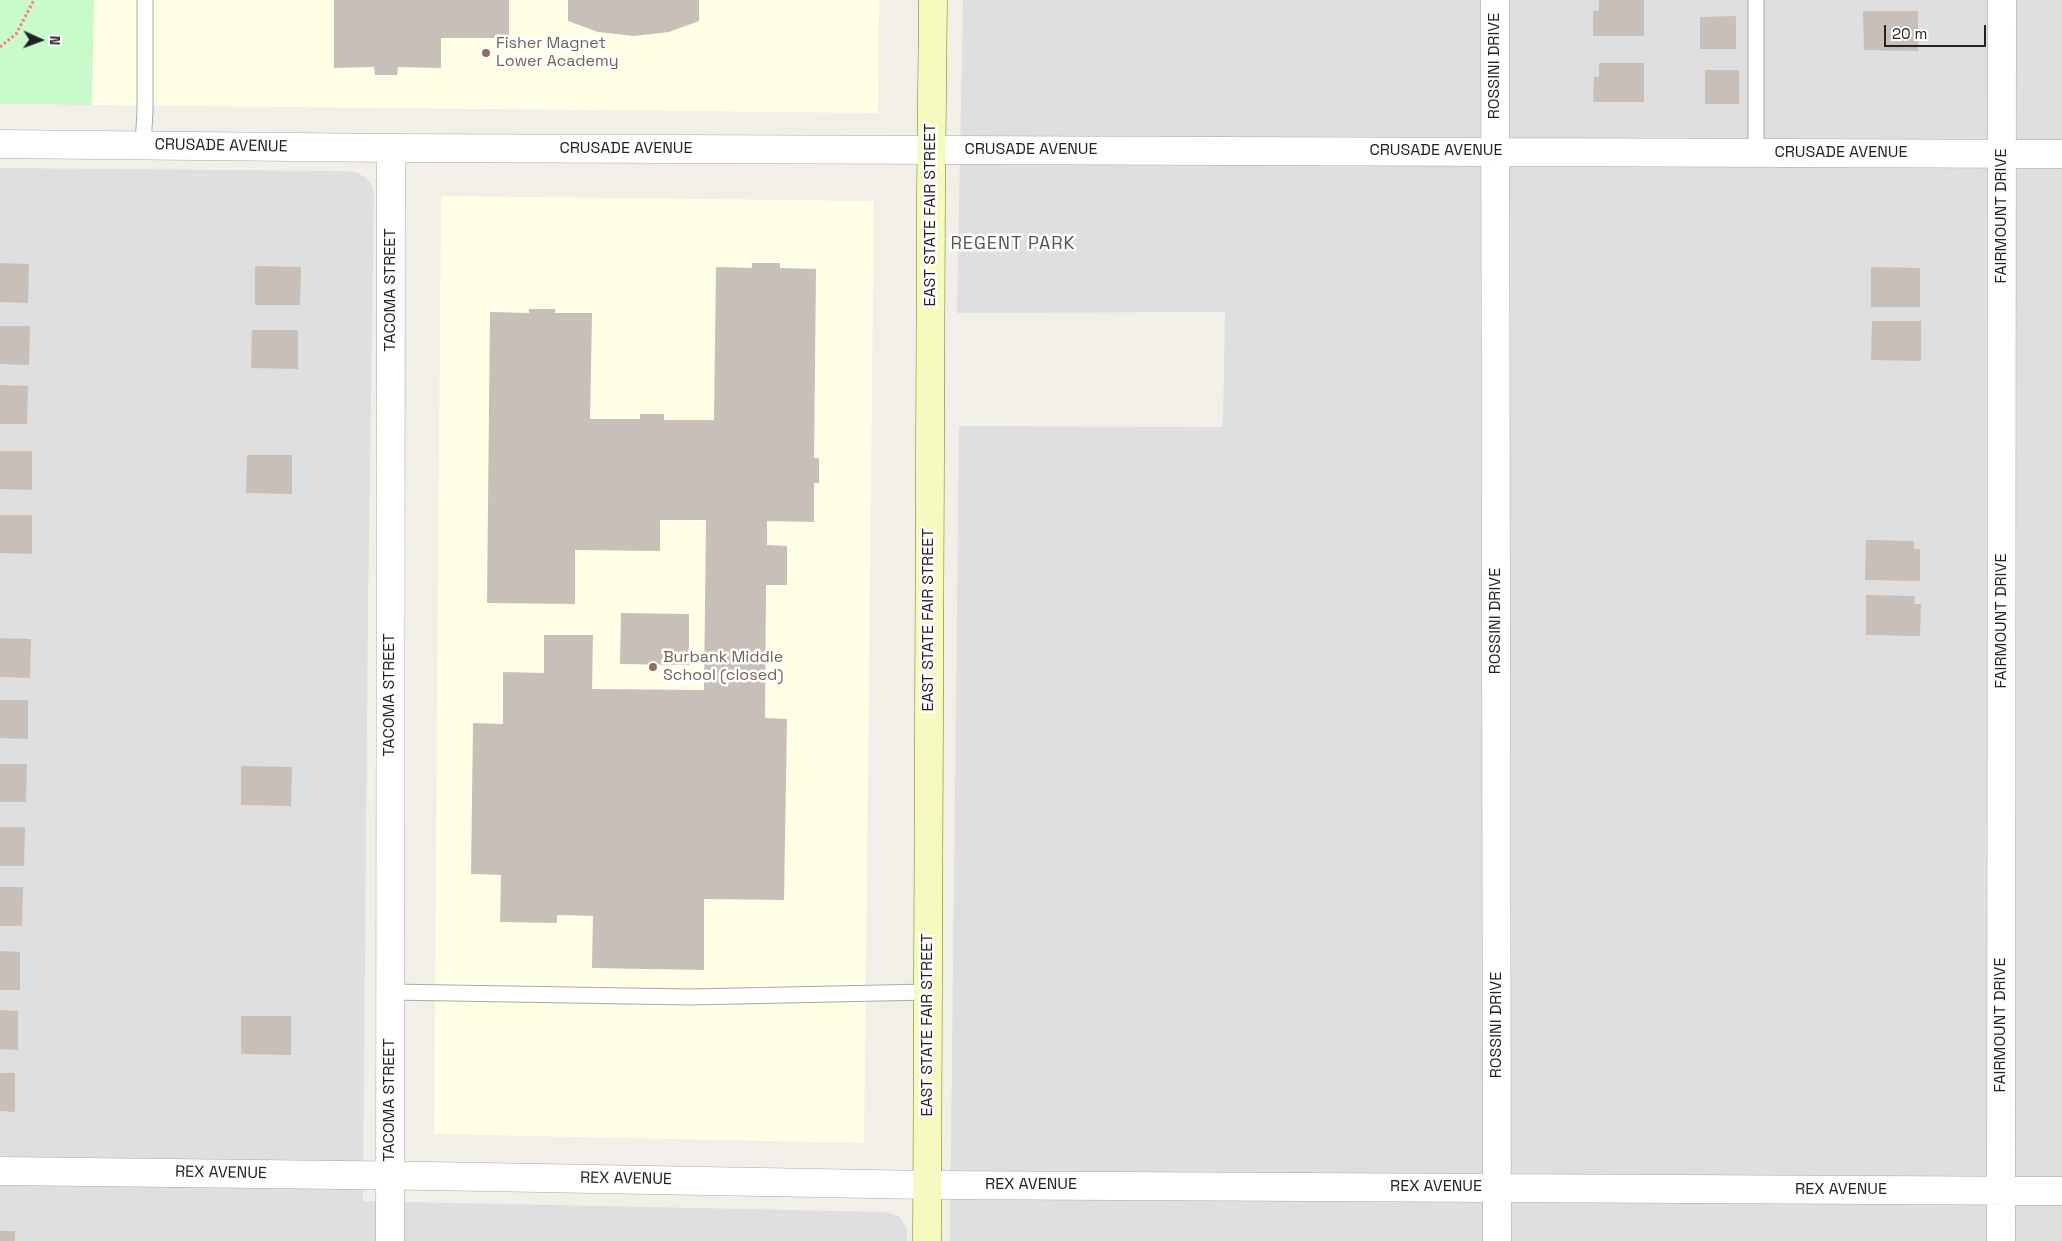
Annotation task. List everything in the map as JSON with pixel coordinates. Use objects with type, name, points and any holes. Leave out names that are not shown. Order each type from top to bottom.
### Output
[{"type":"street","name":"EAST STATE FAIR STREET","points":[[927,1241],[933,0]]},
{"type":"street","name":"ROSSINI DRIVE","points":[[1495,0],[1497,1241]]},
{"type":"street","name":"FAIRMOUNT DRIVE","points":[[2001,1241],[2002,0]]},
{"type":"street","name":"CRUSADE AVENUE","points":[[0,144],[391,148],[2062,154]]},
{"type":"street","name":"TACOMA STREET","points":[[390,1241],[391,148]]},
{"type":"street","name":"REX AVENUE","points":[[0,1171],[927,1185],[2062,1191]]},
{"type":"lane","points":[[143,146],[145,0]]},
{"type":"lane","points":[[1756,0],[1756,152]]},
{"type":"lane","points":[[390,992],[690,997],[928,992]]},
{"type":"path","points":[[0,47],[16,34],[34,0]]},
{"type":"shaded area","name":"Fisher Magnet Lower Academy","points":[[94,0],[879,0],[878,113],[92,105]]},
{"type":"shaded area","points":[[963,0],[2062,0],[2062,1241],[950,1241],[959,426],[1223,427],[1225,312],[957,313]]},
{"type":"shaded area","points":[[0,168],[346,171],[358,173],[372,185],[374,196],[368,603],[363,1201],[885,1212],[899,1216],[907,1229],[907,1241],[0,1241]]},
{"type":"shaded area","name":"Burbank Middle School (closed)","points":[[441,196],[874,201],[864,1143],[434,1134]]},
{"type":"green space","points":[[0,0],[94,0],[92,105],[0,104]]},
{"type":"building","points":[[334,0],[509,0],[509,38],[441,38],[441,68],[398,67],[397,75],[375,75],[374,67],[334,68]]},
{"type":"building","points":[[568,0],[699,0],[699,21],[669,32],[634,36],[598,32],[568,21]]},
{"type":"building","points":[[1599,0],[1644,0],[1644,36],[1593,36],[1593,11],[1599,10]]},
{"type":"building","points":[[1863,11],[1918,11],[1918,51],[1864,50]]},
{"type":"building","points":[[1736,16],[1736,49],[1700,49],[1700,17]]},
{"type":"building","points":[[1599,63],[1644,63],[1644,102],[1593,102],[1594,77],[1599,77]]},
{"type":"building","points":[[1705,70],[1739,70],[1739,104],[1705,104]]},
{"type":"building","points":[[0,263],[29,264],[28,303],[0,302]]},
{"type":"building","points":[[752,263],[780,263],[780,268],[816,269],[814,458],[819,458],[819,483],[814,483],[814,522],[767,521],[767,545],[787,546],[787,585],[766,585],[765,718],[787,719],[784,900],[704,899],[704,970],[592,968],[593,916],[557,915],[557,923],[500,922],[501,875],[471,874],[473,723],[503,724],[503,672],[544,673],[544,635],[593,635],[592,689],[704,690],[706,520],[660,520],[660,551],[575,550],[575,604],[487,603],[490,312],[529,313],[529,309],[555,309],[555,313],[592,313],[590,419],[640,419],[640,414],[664,414],[664,420],[714,420],[716,267],[752,268]]},
{"type":"building","points":[[255,266],[301,267],[300,305],[255,305]]},
{"type":"building","points":[[1871,267],[1920,268],[1920,307],[1871,307]]},
{"type":"building","points":[[1872,321],[1921,321],[1921,361],[1871,360]]},
{"type":"building","points":[[0,326],[30,326],[29,365],[0,364]]},
{"type":"building","points":[[252,330],[298,330],[298,369],[251,368]]},
{"type":"building","points":[[0,385],[28,386],[27,424],[0,424]]},
{"type":"building","points":[[0,451],[32,451],[32,490],[0,489]]},
{"type":"building","points":[[247,455],[292,455],[292,494],[246,493]]},
{"type":"building","points":[[0,515],[32,515],[32,554],[0,553]]},
{"type":"building","points":[[1866,540],[1914,541],[1914,549],[1920,549],[1920,581],[1865,580]]},
{"type":"building","points":[[1866,595],[1915,596],[1914,604],[1921,604],[1920,636],[1866,635]]},
{"type":"building","points":[[621,613],[689,614],[689,665],[620,664]]},
{"type":"building","points":[[0,638],[31,639],[30,678],[0,677]]},
{"type":"building","points":[[0,700],[28,700],[28,739],[0,738]]},
{"type":"building","points":[[0,764],[27,764],[26,802],[0,802]]},
{"type":"building","points":[[241,766],[292,767],[291,806],[241,805]]},
{"type":"building","points":[[0,827],[25,827],[24,866],[0,866]]},
{"type":"building","points":[[0,887],[23,887],[22,926],[0,926]]},
{"type":"building","points":[[0,951],[20,952],[20,990],[0,990]]},
{"type":"building","points":[[0,1010],[18,1011],[18,1050],[0,1049]]},
{"type":"building","points":[[241,1016],[291,1016],[291,1055],[241,1054]]},
{"type":"building","points":[[0,1073],[15,1073],[15,1112],[0,1111]]},
{"type":"building","points":[[0,1231],[15,1231],[15,1241],[0,1241]]},
{"type":"place","name":"Fisher Magnet Lower Academy","points":[[486,53]]},
{"type":"place","name":"Burbank Middle School (closed)","points":[[653,667]]},
{"type":"district","name":"REGENT PARK","points":[[1013,244]]}]
